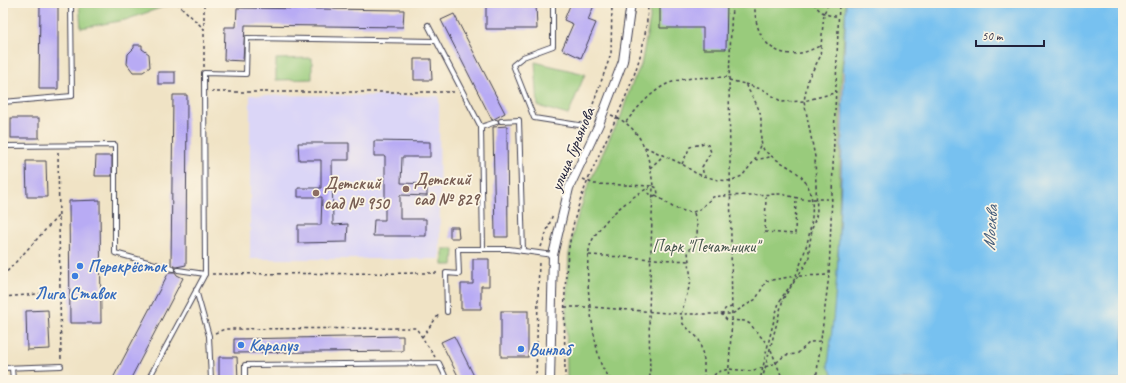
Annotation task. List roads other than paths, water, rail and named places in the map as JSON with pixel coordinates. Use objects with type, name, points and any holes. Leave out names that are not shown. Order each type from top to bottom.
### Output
[{"type":"street","name":"улица Гурьянова","points":[[550,380],[553,254],[569,188],[599,124],[623,61],[631,3]]},
{"type":"lane","points":[[3,102],[72,96],[71,3]]},
{"type":"lane","points":[[553,3],[553,46],[523,57],[513,65],[534,118],[585,126]]},
{"type":"lane","points":[[428,25],[481,127],[483,249]]},
{"type":"lane","points":[[148,380],[204,274],[204,73],[246,74],[247,38],[436,40]]},
{"type":"lane","points":[[481,127],[498,122],[519,120],[523,251]]},
{"type":"lane","points":[[3,146],[115,145],[115,253],[173,269]]},
{"type":"lane","points":[[447,312],[446,274],[459,274],[458,249],[523,251],[553,254]]},
{"type":"lane","points":[[178,270],[204,274]]},
{"type":"lane","points":[[196,290],[209,336],[211,380]]},
{"type":"lane","points":[[245,380],[245,365],[439,363],[447,380]]},
{"type":"lane","points":[[3,368],[61,366]]},
{"type":"lane","points":[[12,368],[13,380]]},
{"type":"water","name":"Москва","points":[[846,3],[1123,3],[1123,380],[833,380],[833,375],[828,366],[835,298],[838,247]]},
{"type":"place","name":"Детский сад № 829","points":[[406,189]]},
{"type":"place","name":"Детский сад № 950","points":[[316,193]]},
{"type":"place","name":"Перекрёсток","points":[[80,266]]},
{"type":"place","name":"Лига Ставок","points":[[75,276]]},
{"type":"place","name":"Карапуз","points":[[241,345]]},
{"type":"place","name":"Винлаб","points":[[521,349]]},
{"type":"park label","name":"Парк \"Печатники\"","points":[[706,246]]}]
